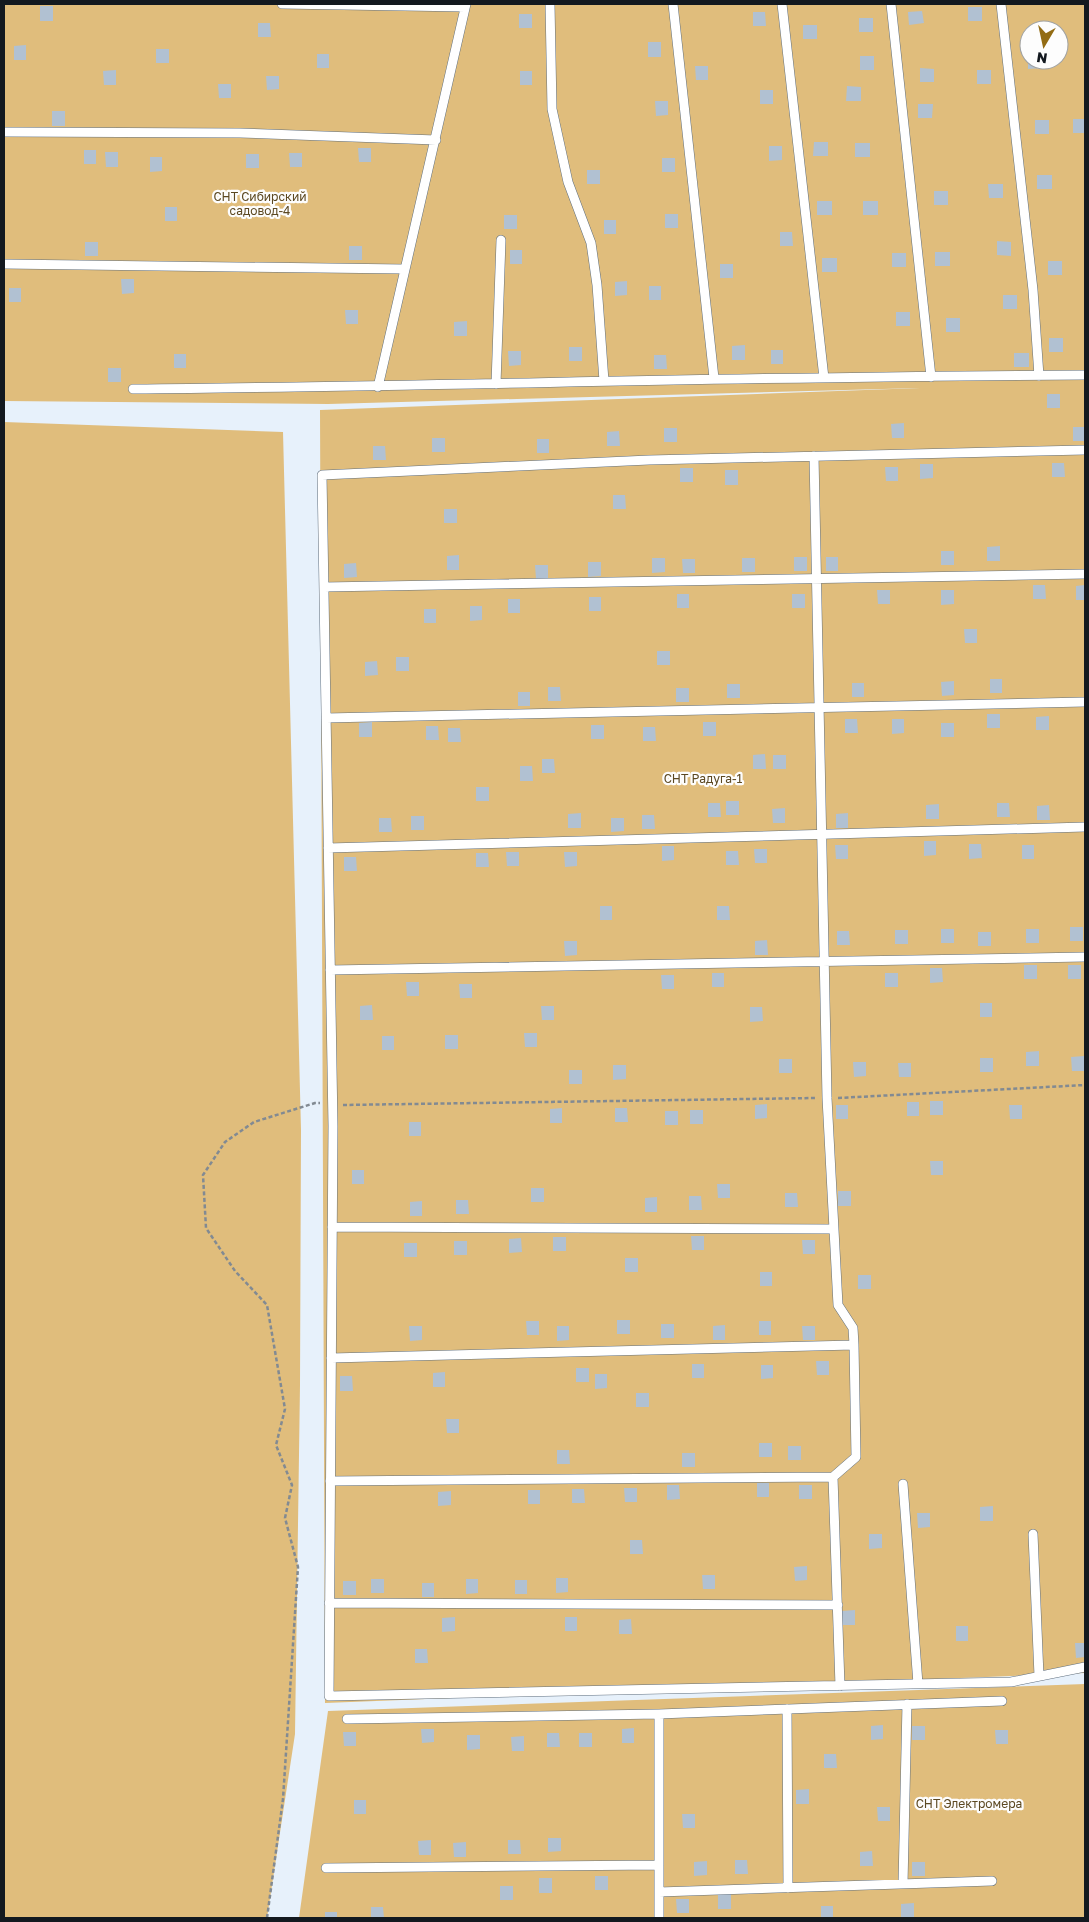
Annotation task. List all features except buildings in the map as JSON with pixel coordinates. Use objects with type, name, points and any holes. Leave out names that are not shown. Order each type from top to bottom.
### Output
[{"type":"lane","points":[[282,4],[466,6],[378,387]]},
{"type":"lane","points":[[550,4],[552,109],[568,182],[591,243],[597,284],[604,381]]},
{"type":"lane","points":[[673,4],[714,378]]},
{"type":"lane","points":[[782,4],[824,378]]},
{"type":"lane","points":[[891,4],[931,377]]},
{"type":"lane","points":[[1001,4],[1033,290],[1038,376]]},
{"type":"lane","points":[[4,132],[240,133],[436,140]]},
{"type":"lane","points":[[496,384],[501,240]]},
{"type":"lane","points":[[4,264],[404,269]]},
{"type":"lane","points":[[133,389],[378,387],[714,378],[1085,375]]},
{"type":"lane","points":[[1085,450],[650,460],[322,475],[332,1104],[329,1696],[1010,1682],[1085,1667]]},
{"type":"lane","points":[[330,1481],[833,1477],[856,1457],[853,1328],[838,1305],[826,1098],[814,456]]},
{"type":"lane","points":[[324,587],[1085,574]]},
{"type":"lane","points":[[326,718],[1085,702]]},
{"type":"lane","points":[[328,848],[1085,827]]},
{"type":"lane","points":[[330,970],[1085,957]]},
{"type":"lane","points":[[332,1227],[833,1229]]},
{"type":"lane","points":[[331,1358],[854,1345]]},
{"type":"lane","points":[[833,1477],[840,1686]]},
{"type":"lane","points":[[903,1484],[918,1684]]},
{"type":"lane","points":[[1033,1534],[1039,1676]]},
{"type":"lane","points":[[329,1603],[838,1605]]},
{"type":"lane","points":[[347,1719],[659,1714],[1002,1701]]},
{"type":"lane","points":[[903,1884],[907,1704]]},
{"type":"lane","points":[[786,1709],[788,1888]]},
{"type":"lane","points":[[659,1714],[659,1918]]},
{"type":"lane","points":[[326,1868],[659,1865]]},
{"type":"lane","points":[[659,1892],[992,1881]]},
{"type":"path","points":[[267,1918],[283,1798],[298,1567],[285,1518],[292,1485],[276,1445],[284,1410],[267,1305],[235,1271],[206,1228],[203,1175],[225,1142],[254,1122],[315,1103],[351,1106],[826,1098],[1085,1085]]},
{"type":"green space","name":"СНТ Радуга-1","points":[[4,4],[1085,4],[1085,1673],[325,1703],[320,410],[920,388],[328,404],[4,401]]},
{"type":"green space","points":[[4,422],[283,432],[301,1130],[300,1385],[295,1734],[267,1918],[4,1918]]},
{"type":"green space","name":"СНТ Электромера","points":[[1085,1684],[1085,1918],[299,1918],[328,1711]]},
{"type":"park label","name":"СНТ Сибирский садовод-4","points":[[260,204]]}]
